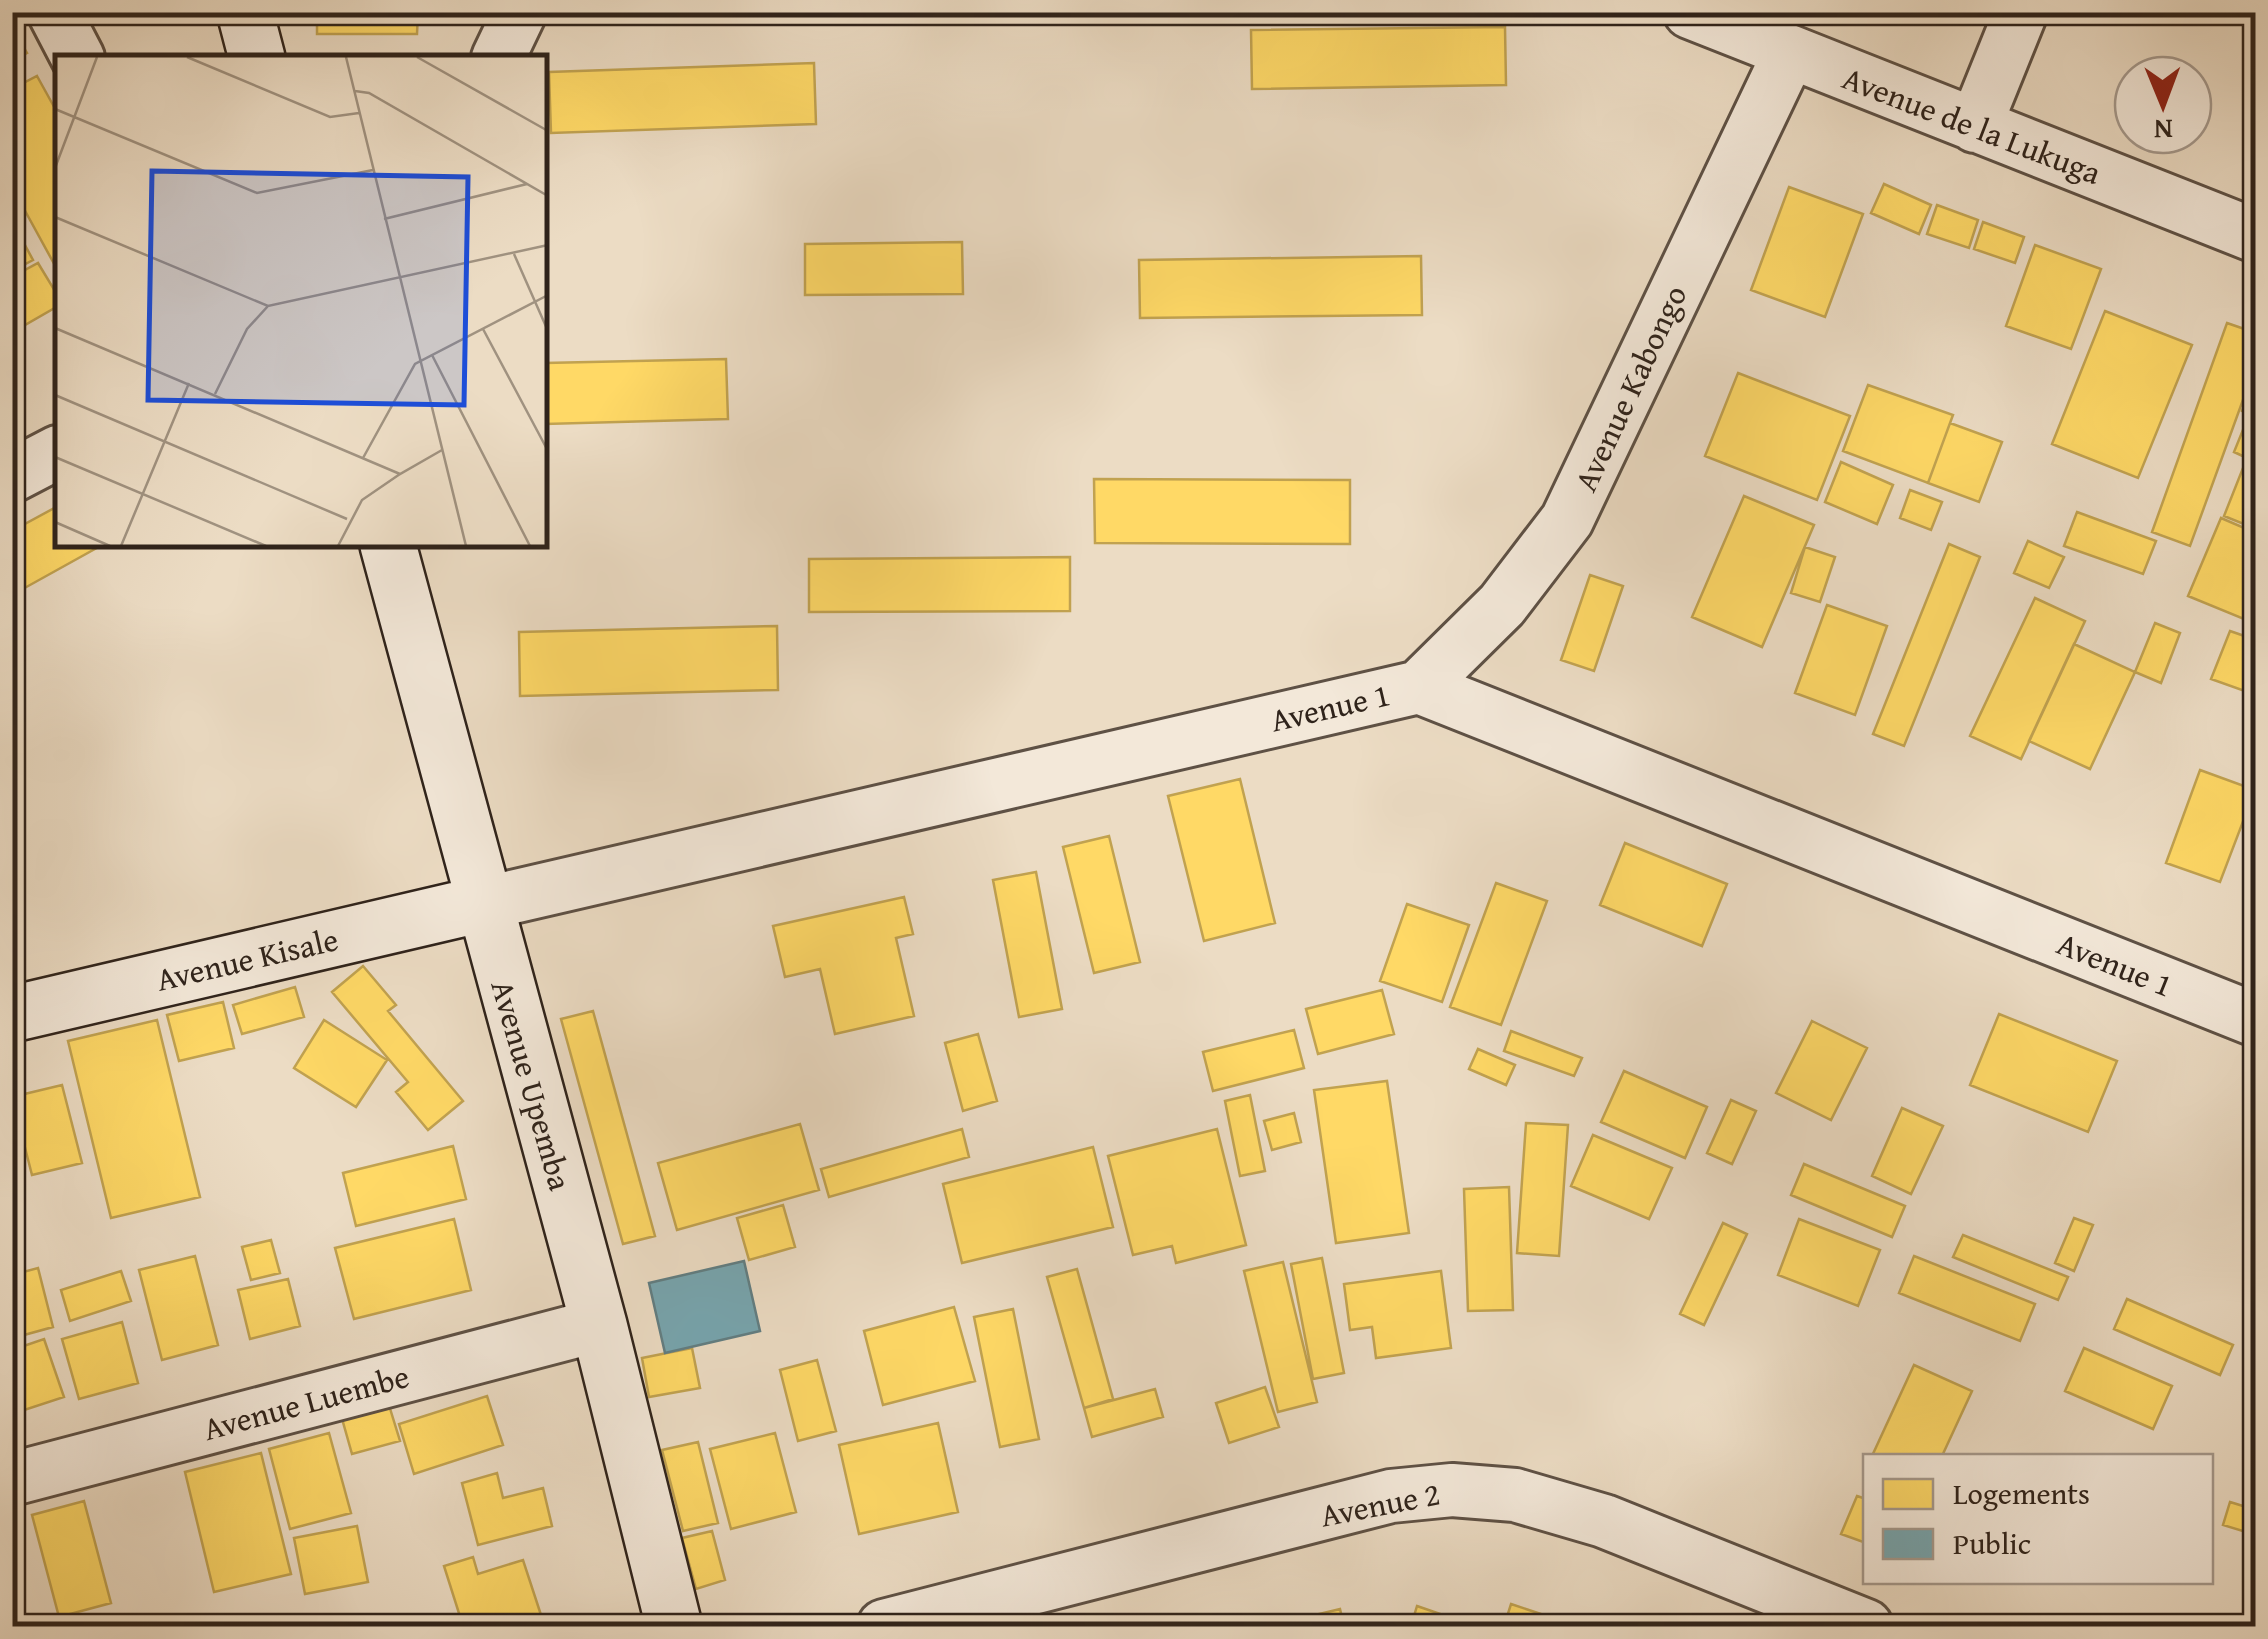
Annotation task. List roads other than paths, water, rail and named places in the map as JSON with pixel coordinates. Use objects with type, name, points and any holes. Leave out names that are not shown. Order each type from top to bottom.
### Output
[{"type":"street","points":[[54,12],[76,55]]},
{"type":"street","points":[[245,12],[257,55]]},
{"type":"street","points":[[499,55],[520,12]]},
{"type":"street","name":"Avenue de la Lukuga","points":[[1690,12],[2256,236]]},
{"type":"street","points":[[1975,126],[2021,12]]},
{"type":"street","name":"Avenue Kabongo","points":[[1419,687],[1502,605],[1567,520],[1789,54]]},
{"type":"street","points":[[12,476],[55,454]]},
{"type":"street","name":"Avenue Upemba","points":[[389,548],[598,1325],[674,1626]]},
{"type":"street","name":"Avenue 1","points":[[482,904],[1419,687],[2256,1020]]},
{"type":"street","name":"Avenue Kisale","points":[[12,1014],[482,904]]},
{"type":"street","name":"Avenue Luembe","points":[[12,1479],[598,1325]]},
{"type":"street","name":"Avenue 2","points":[[884,1626],[1391,1496],[1452,1490],[1515,1495],[1604,1520],[1866,1626]]}]
